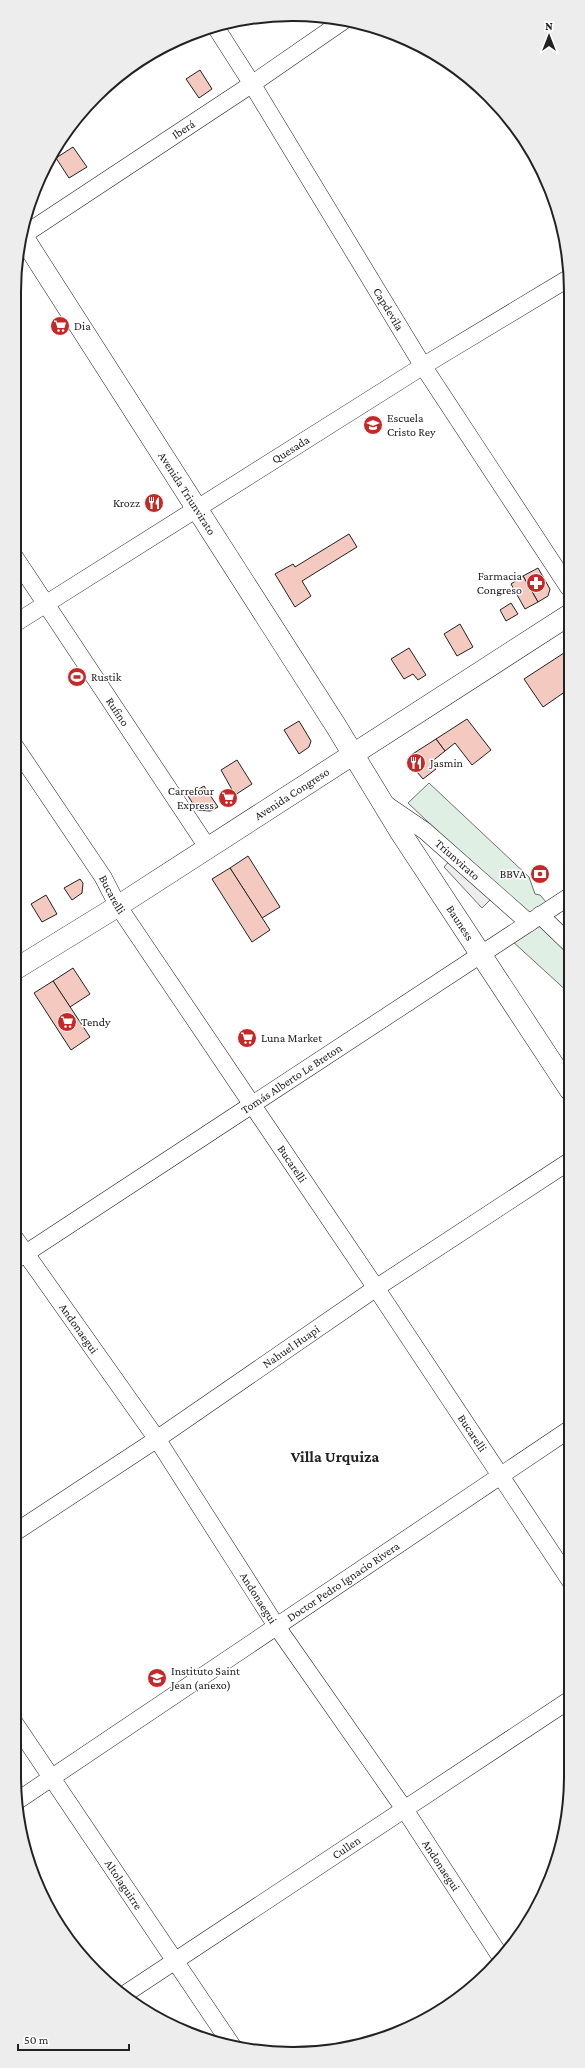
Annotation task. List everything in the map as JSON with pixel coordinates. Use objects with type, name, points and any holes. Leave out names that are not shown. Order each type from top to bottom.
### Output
[{"type":"main road","name":"Avenida Triunvirato","points":[[25,243],[353,754]]},
{"type":"main road","name":"Avenida Congreso","points":[[21,966],[118,906],[564,618]]},
{"type":"main road","name":"Bauness","points":[[353,754],[382,802],[564,1081]]},
{"type":"street","name":"Iberá","points":[[28,231],[252,84],[338,25]]},
{"type":"street","name":"Capdevila","points":[[218,31],[424,366],[564,580]]},
{"type":"street","name":"Quesada","points":[[21,619],[195,508],[563,281]]},
{"type":"street","name":"Rufino","points":[[21,567],[208,848]]},
{"type":"street","name":"Bucarelli","points":[[21,755],[103,877],[118,906],[376,1288],[564,1571]]},
{"type":"street","name":"Triunvirato","points":[[382,802],[425,831],[534,919],[564,940]]},
{"type":"street","name":"Tomás Alberto Le Breton","points":[[21,1257],[481,953],[564,900]]},
{"type":"street","name":"Nahuel Huapi","points":[[21,1528],[158,1438],[376,1288],[564,1165]]},
{"type":"street","name":"Andonaegui","points":[[21,1259],[158,1438],[277,1627],[406,1810],[498,1953]]},
{"type":"street","name":"Doctor Pedro Ignacio Rivera","points":[[22,1797],[564,1433]]},
{"type":"street","name":"Cullen","points":[[128,1992],[406,1810],[564,1704]]},
{"type":"street","name":"Altolaguirre","points":[[21,1733],[229,2039]]},
{"type":"green space","points":[[429,783],[529,877],[535,894],[540,895],[547,903],[531,913],[524,913],[408,803]]},
{"type":"green space","points":[[537,926],[545,928],[564,945],[564,989],[511,940]]},
{"type":"shaded area","points":[[450,860],[492,898],[482,908],[444,867]]},
{"type":"building","points":[[200,70],[212,89],[199,98],[186,79]]},
{"type":"building","points":[[73,147],[87,167],[69,178],[57,158]]},
{"type":"building","points":[[349,534],[357,547],[302,581],[311,596],[295,607],[275,574],[293,564],[295,567]]},
{"type":"building","name":"Farmacia Congreso","points":[[538,568],[550,589],[548,596],[538,602],[523,576]]},
{"type":"building","points":[[523,576],[538,602],[525,609],[511,584]]},
{"type":"building","points":[[511,603],[518,614],[506,621],[500,610]]},
{"type":"building","points":[[460,624],[473,647],[457,656],[444,634]]},
{"type":"building","points":[[409,648],[426,675],[418,680],[413,674],[404,679],[391,659]]},
{"type":"building","points":[[564,653],[564,692],[543,707],[524,679]]},
{"type":"building","points":[[467,719],[491,750],[472,765],[455,743],[445,751],[436,739]]},
{"type":"building","points":[[299,721],[311,741],[309,747],[299,754],[284,730]]},
{"type":"building","points":[[436,739],[445,751],[430,763],[436,769],[423,779],[411,765],[411,755]]},
{"type":"building","points":[[237,760],[252,784],[235,795],[221,770]]},
{"type":"building","points":[[204,786],[218,807],[210,811],[197,810],[188,796]]},
{"type":"building","points":[[248,856],[280,907],[262,918],[230,868]]},
{"type":"building","points":[[230,868],[270,930],[252,942],[212,879]]},
{"type":"building","points":[[80,879],[83,883],[82,893],[72,900],[64,888]]},
{"type":"building","points":[[46,895],[57,914],[42,922],[31,904]]},
{"type":"building","points":[[73,968],[90,994],[70,1007],[53,981]]},
{"type":"building","name":"Tendy","points":[[53,981],[90,1037],[71,1050],[34,993]]},
{"type":"place","name":"Dia","points":[[60,326]]},
{"type":"place","name":"Escuela Cristo Rey","points":[[373,425]]},
{"type":"place","name":"Krozz","points":[[154,503]]},
{"type":"place","name":"Farmacia Congreso","points":[[536,583]]},
{"type":"place","name":"Rustik","points":[[77,677]]},
{"type":"place","name":"Jasmin","points":[[416,763]]},
{"type":"place","name":"Carrefour Express","points":[[228,798]]},
{"type":"place","name":"BBVA","points":[[540,874]]},
{"type":"place","name":"Tendy","points":[[67,1022]]},
{"type":"place","name":"Luna Market","points":[[247,1038]]},
{"type":"place","name":"Instituto Saint Jean (anexo)","points":[[157,1678]]},
{"type":"district","name":"Villa Urquiza","points":[[335,1456]]}]
